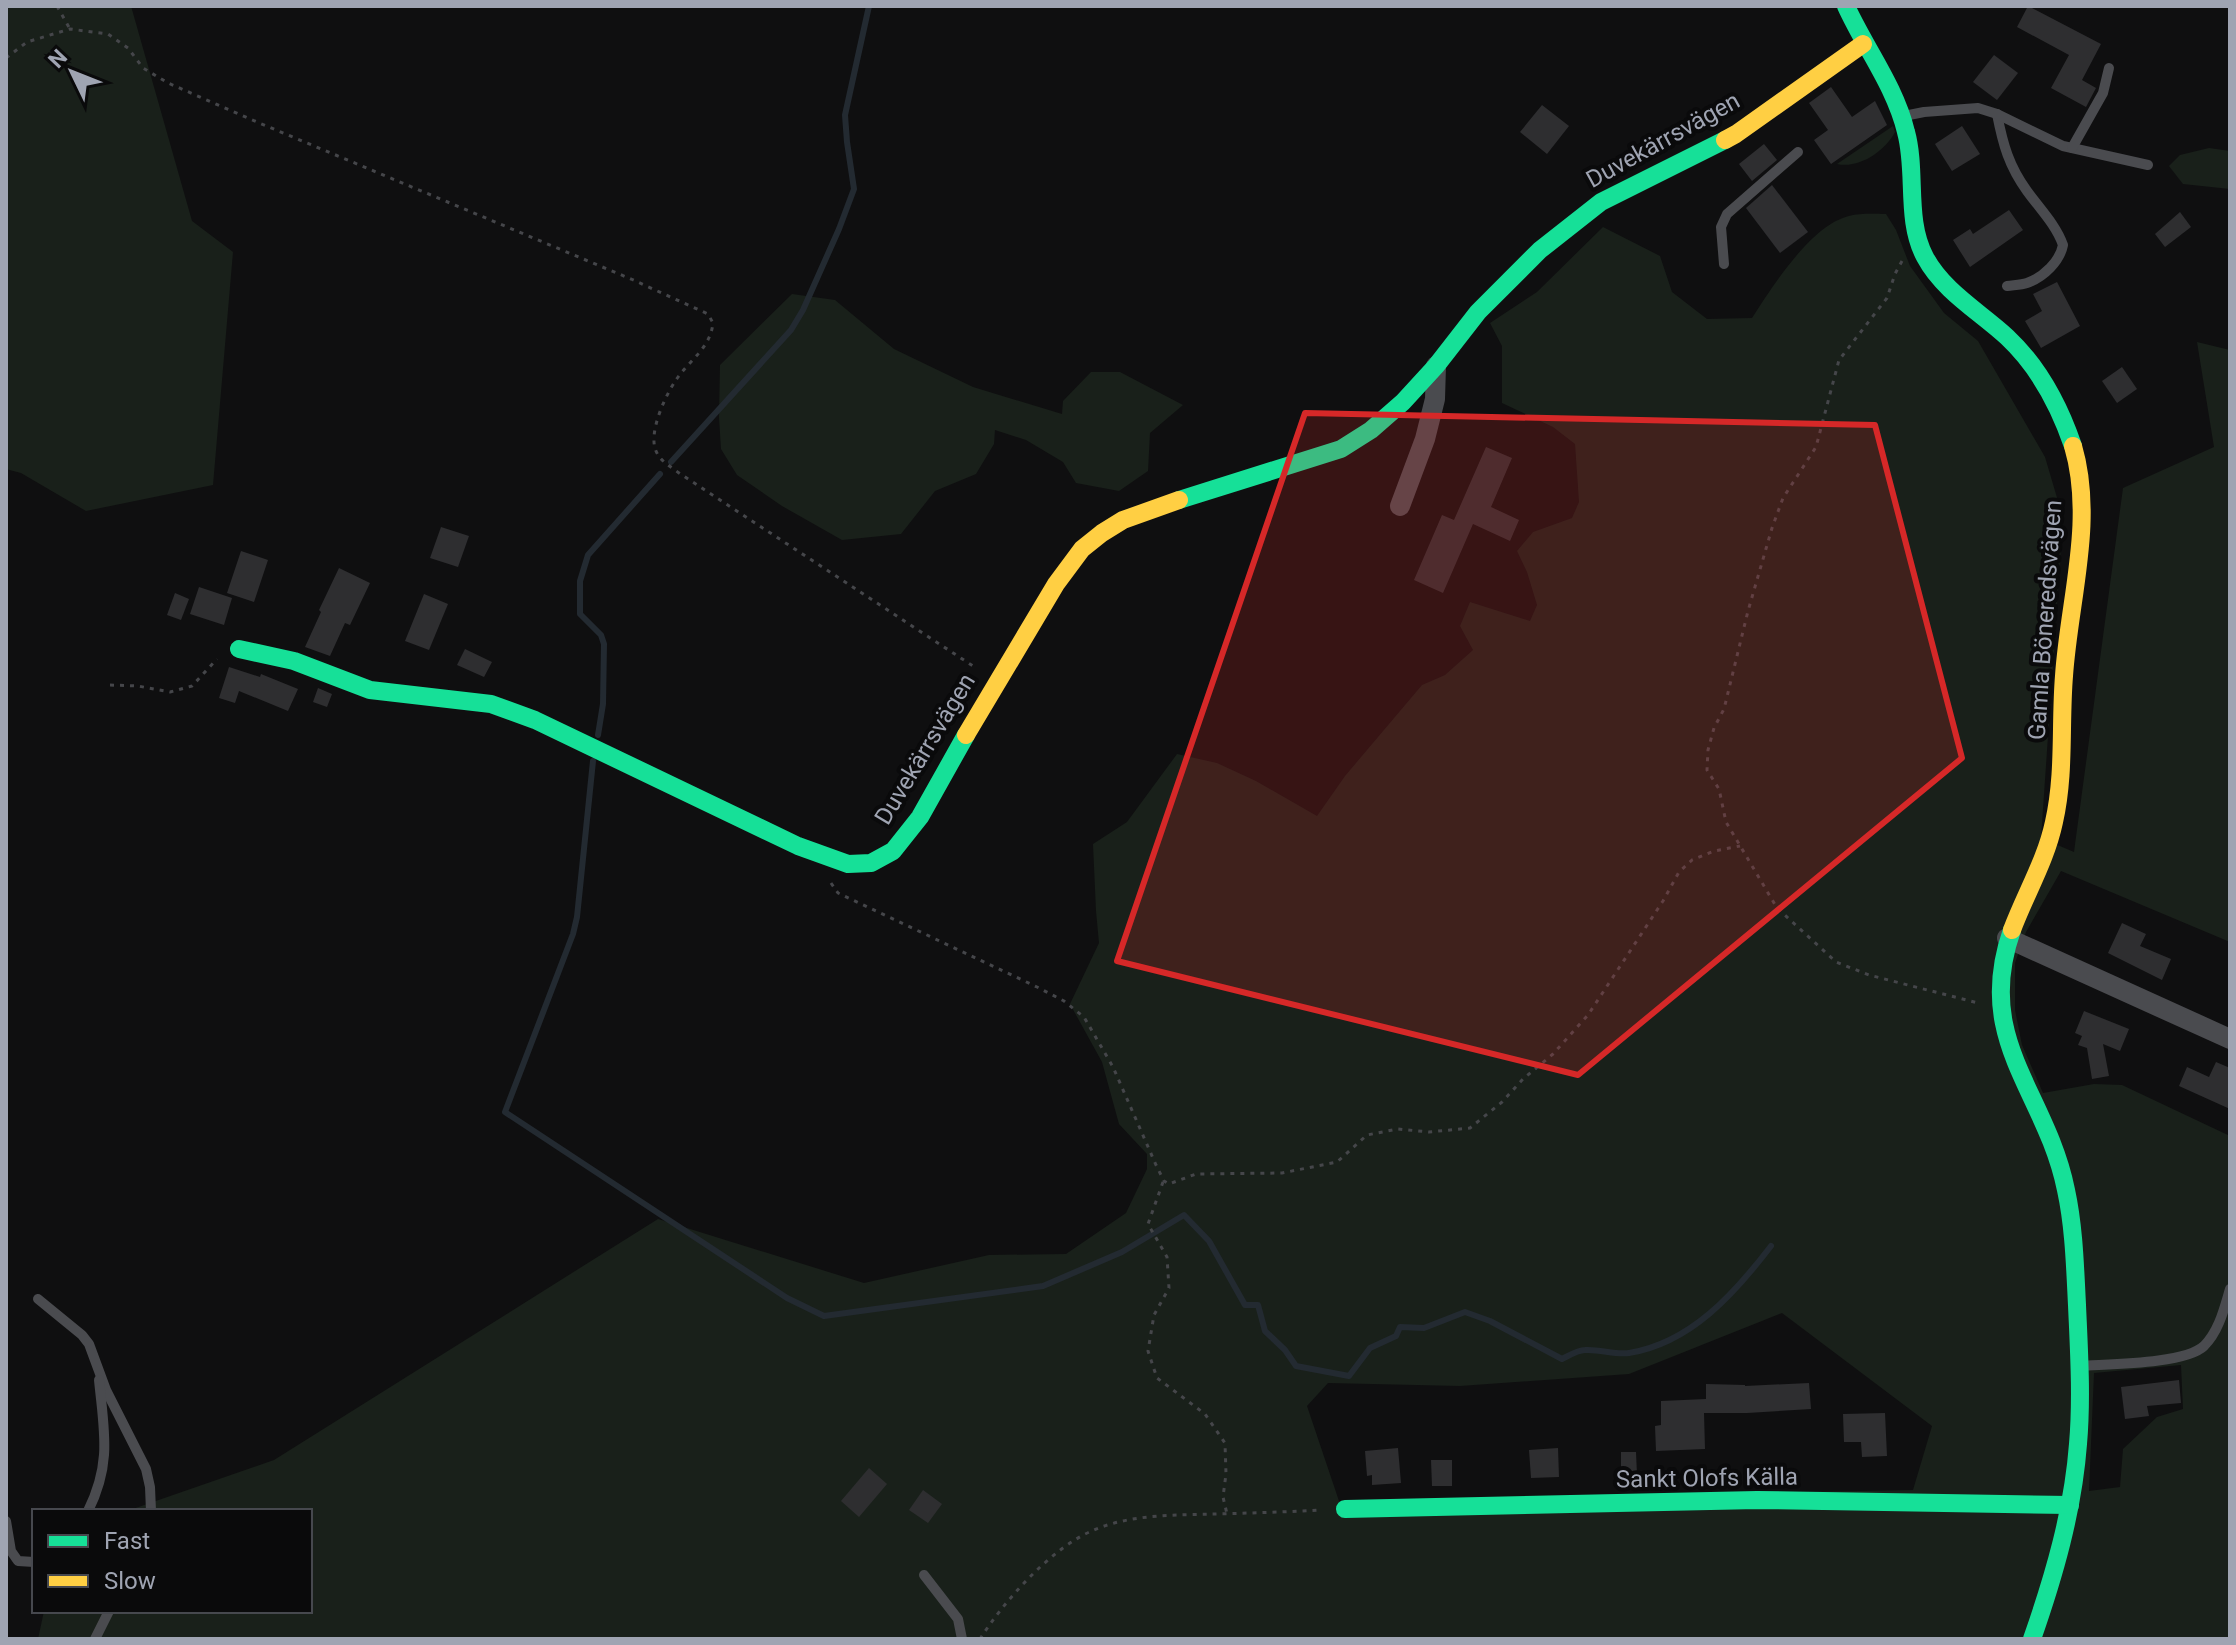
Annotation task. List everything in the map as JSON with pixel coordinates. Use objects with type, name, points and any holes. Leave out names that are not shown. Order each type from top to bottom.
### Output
[{"type":"street","name":"Gamla Böneredsvägen","points":[[1846,6],[1902,116],[1911,156],[1913,217],[1919,246],[1937,275],[2032,363],[2061,417],[2076,456],[2081,483],[2081,529],[2067,641],[2056,814],[2047,849],[2007,938],[2000,981],[2004,1029],[2011,1053],[2060,1165],[2070,1206],[2075,1251],[2080,1422],[2070,1505],[2049,1589],[2032,1639]]},
{"type":"street","name":"Duvekärrsvägen","points":[[239,649],[294,661],[370,690],[491,704],[535,720],[798,846],[848,864],[871,863],[893,851],[920,817],[996,681],[1081,550],[1114,524],[1139,513],[1341,449],[1371,430],[1403,402],[1436,366],[1478,312],[1511,277],[1601,202],[1736,134],[1863,44]]},
{"type":"street","points":[[1400,506],[1425,439],[1435,399],[1436,366]]},
{"type":"street","points":[[2007,938],[2230,1039]]},
{"type":"street","name":"Sankt Olofs Källa","points":[[1345,1509],[1721,1500],[2070,1505]]},
{"type":"lane","points":[[2072,148],[2103,93],[2109,68]]},
{"type":"lane","points":[[1902,116],[1978,108],[2063,146],[2148,165]]},
{"type":"lane","points":[[1997,114],[2008,160],[2059,234],[2063,245],[2057,261],[2046,271],[2029,282],[2007,286]]},
{"type":"lane","points":[[1724,264],[1721,227],[1727,214],[1798,152]]},
{"type":"lane","points":[[2080,1366],[2193,1354],[2204,1346],[2219,1323],[2230,1289]]},
{"type":"lane","points":[[38,1299],[89,1344],[106,1390],[146,1469],[151,1509]]},
{"type":"lane","points":[[89,1509],[98,1492],[104,1469],[105,1439],[97,1365]]},
{"type":"lane","points":[[6,1521],[13,1556],[18,1561],[32,1562]]},
{"type":"lane","points":[[924,1575],[958,1619],[962,1639]]},
{"type":"lane","points":[[95,1639],[108,1613]]},
{"type":"path","points":[[57,6],[70,29]]},
{"type":"path","points":[[6,58],[27,42],[70,29],[108,34],[128,48],[143,68],[168,83],[708,314],[713,323],[712,336],[676,380],[655,427],[653,441],[663,462],[996,681]]},
{"type":"path","points":[[1919,246],[1904,257],[1887,298],[1839,360],[1816,447],[1783,498],[1748,611],[1724,709],[1714,728],[1707,770],[1719,789],[1726,822],[1777,908],[1836,962],[1869,975],[2000,1006]]},
{"type":"path","points":[[110,685],[170,692],[192,686],[220,656],[239,649]]},
{"type":"path","points":[[840,861],[831,884],[838,893],[1037,987],[1064,1001],[1084,1017],[1113,1067],[1164,1181],[1169,1184],[1196,1174],[1282,1173],[1337,1162],[1367,1135],[1398,1129],[1429,1132],[1470,1128],[1553,1054],[1588,1015],[1679,872],[1692,860],[1714,851],[1740,846]]},
{"type":"path","points":[[1164,1181],[1148,1224],[1167,1257],[1169,1288],[1154,1315],[1148,1351],[1157,1378],[1205,1414],[1225,1443],[1223,1497],[1227,1514]]},
{"type":"path","points":[[980,1639],[1026,1581],[1073,1541],[1096,1529],[1152,1516],[1345,1509]]},
{"type":"highlighted area","points":[[1305,413],[1875,425],[1962,758],[1578,1075],[1117,961]]},
{"type":"shaded area","points":[[6,6],[131,6],[192,221],[233,252],[213,485],[86,511],[21,473],[6,469]]},
{"type":"shaded area","points":[[1893,126],[1895,132],[1891,139],[1878,152],[1854,164],[1837,164]]},
{"type":"shaded area","points":[[2209,148],[2230,151],[2230,189],[2183,184],[2169,166],[2180,155]]},
{"type":"shaded area","points":[[1863,214],[1886,214],[1910,266],[1944,313],[1978,341],[2045,457],[2063,518],[2041,838],[2074,852],[2123,488],[2214,447],[2197,342],[2230,350],[2230,942],[2061,871],[2026,932],[2015,963],[2015,1010],[2022,1045],[2043,1093],[2094,1084],[2122,1085],[2230,1136],[2230,1639],[38,1639],[44,1613],[312,1613],[312,1509],[133,1509],[274,1460],[658,1219],[864,1283],[989,1255],[1066,1254],[1126,1213],[1147,1169],[1147,1154],[1119,1124],[1102,1062],[1070,1004],[1099,943],[1093,844],[1127,822],[1177,754],[1217,763],[1317,816],[1345,776],[1422,685],[1445,675],[1473,650],[1460,626],[1470,602],[1530,621],[1537,605],[1517,551],[1533,532],[1572,518],[1579,502],[1575,444],[1553,427],[1502,403],[1502,346],[1490,323],[1537,292],[1603,227],[1660,256],[1672,292],[1707,319],[1752,318],[1807,244],[1835,222]],"holes":[[[1782,1313],[1932,1426],[1913,1490],[1339,1501],[1307,1406],[1328,1383],[1460,1386],[1629,1374]],[[2181,1365],[2183,1409],[2157,1417],[2123,1449],[2120,1487],[2089,1491],[2094,1373]]]},
{"type":"shaded area","points":[[792,294],[835,300],[894,349],[973,387],[1062,414],[1063,401],[1091,372],[1120,372],[1183,405],[1150,433],[1148,471],[1119,491],[1076,483],[1063,462],[1026,440],[995,430],[994,444],[976,474],[935,491],[901,534],[842,540],[782,506],[737,475],[721,449],[720,365]]},
{"type":"building","points":[[2028,6],[2101,44],[2082,80],[2096,88],[2086,107],[2051,88],[2069,55],[2017,27]]},
{"type":"building","points":[[1994,55],[2018,73],[1997,100],[1973,82]]},
{"type":"building","points":[[1831,87],[1852,117],[1875,101],[1887,125],[1831,164],[1814,140],[1828,130],[1809,103]]},
{"type":"building","points":[[1542,105],[1569,126],[1547,154],[1520,132]]},
{"type":"building","points":[[1962,126],[1980,154],[1952,171],[1935,144]]},
{"type":"building","points":[[1764,144],[1777,160],[1752,181],[1739,164]]},
{"type":"building","points":[[1772,185],[1808,232],[1780,253],[1746,208]]},
{"type":"building","points":[[2009,210],[2023,230],[1970,267],[1953,240],[1970,229],[1973,234]]},
{"type":"building","points":[[2180,212],[2191,227],[2165,247],[2155,234]]},
{"type":"building","points":[[2057,282],[2080,326],[2041,348],[2025,321],[2042,311],[2033,294]]},
{"type":"building","points":[[2122,367],[2137,389],[2117,403],[2102,381]]},
{"type":"building","points":[[1486,447],[1512,458],[1491,507],[1519,520],[1510,541],[1473,524],[1443,593],[1414,580],[1442,515],[1454,520]]},
{"type":"building","points":[[441,527],[469,536],[458,567],[430,558]]},
{"type":"building","points":[[241,551],[268,560],[254,602],[227,593]]},
{"type":"building","points":[[339,568],[370,583],[350,625],[345,623],[330,656],[305,647]]},
{"type":"building","points":[[199,587],[232,598],[224,625],[190,614]]},
{"type":"building","points":[[175,593],[189,599],[181,620],[167,615]]},
{"type":"building","points":[[424,594],[448,604],[429,650],[405,641]]},
{"type":"building","points":[[465,649],[492,662],[484,677],[457,665]]},
{"type":"building","points":[[229,667],[260,677],[261,674],[298,689],[288,711],[239,691],[235,703],[219,698]]},
{"type":"building","points":[[318,688],[332,694],[327,707],[313,702]]},
{"type":"building","points":[[2122,923],[2146,934],[2140,946],[2171,959],[2162,980],[2108,953]]},
{"type":"building","points":[[2084,1011],[2129,1029],[2120,1051],[2103,1044],[2109,1076],[2092,1079],[2087,1048],[2078,1045],[2082,1036],[2075,1033]]},
{"type":"building","points":[[2216,1062],[2230,1068],[2230,1109],[2179,1086],[2187,1067],[2209,1077]]},
{"type":"building","points":[[2179,1380],[2181,1403],[2147,1406],[2149,1416],[2125,1419],[2121,1387]]},
{"type":"building","points":[[1809,1383],[1811,1409],[1704,1413],[1705,1449],[1656,1451],[1655,1426],[1661,1425],[1661,1401],[1706,1399],[1706,1384]]},
{"type":"building","points":[[1885,1413],[1887,1456],[1862,1457],[1861,1442],[1844,1442],[1843,1414]]},
{"type":"building","points":[[1398,1448],[1401,1483],[1372,1485],[1372,1475],[1367,1476],[1365,1451]]},
{"type":"building","points":[[1558,1448],[1559,1477],[1531,1478],[1529,1450]]},
{"type":"building","points":[[1621,1452],[1636,1452],[1637,1475],[1621,1475]]},
{"type":"building","points":[[1431,1460],[1452,1460],[1452,1486],[1432,1486]]},
{"type":"building","points":[[869,1468],[887,1484],[859,1517],[841,1501]]},
{"type":"building","points":[[923,1490],[942,1504],[928,1523],[909,1510]]},
{"type":"waterway","points":[[671,462],[791,330],[839,229],[854,189],[845,115],[869,6]]},
{"type":"waterway","points":[[598,735],[603,704],[604,644],[601,635],[580,614],[580,581],[588,555],[660,474]]},
{"type":"waterway","points":[[593,761],[573,934],[505,1112],[787,1298],[824,1316],[1043,1286],[1122,1252],[1184,1215],[1209,1241],[1245,1305],[1258,1305],[1265,1331],[1296,1366],[1349,1376],[1370,1348],[1396,1336],[1400,1327],[1424,1328],[1465,1312],[1490,1321],[1562,1359],[1582,1350],[1629,1353],[1651,1347],[1672,1339],[1710,1313],[1727,1298],[1771,1246]]},
{"type":"traffic: fast","points":[[1846,6],[1901,115],[1909,147],[1915,227],[1925,257],[1952,291],[2007,337],[2029,361],[2054,401],[2073,446]]},
{"type":"traffic: fast","points":[[1179,500],[1341,449],[1371,430],[1403,402],[1478,312],[1540,250],[1601,202],[1725,140]]},
{"type":"traffic: fast","points":[[239,649],[294,661],[370,690],[491,704],[535,720],[798,846],[848,864],[871,863],[893,851],[920,817],[966,735]]},
{"type":"traffic: fast","points":[[2012,930],[2002,969],[2001,1004],[2017,1064],[2044,1123],[2066,1190],[2074,1247],[2080,1374],[2079,1427],[2072,1494],[2055,1567],[2032,1639]]},
{"type":"traffic: fast","points":[[1345,1509],[1757,1500],[2070,1505]]},
{"type":"traffic: slow","points":[[1725,140],[1863,44]]},
{"type":"traffic: slow","points":[[2012,930],[2046,850],[2057,804],[2064,676],[2081,532],[2082,503],[2073,446]]},
{"type":"traffic: slow","points":[[966,735],[1056,584],[1082,549],[1123,520],[1179,500]]}]
